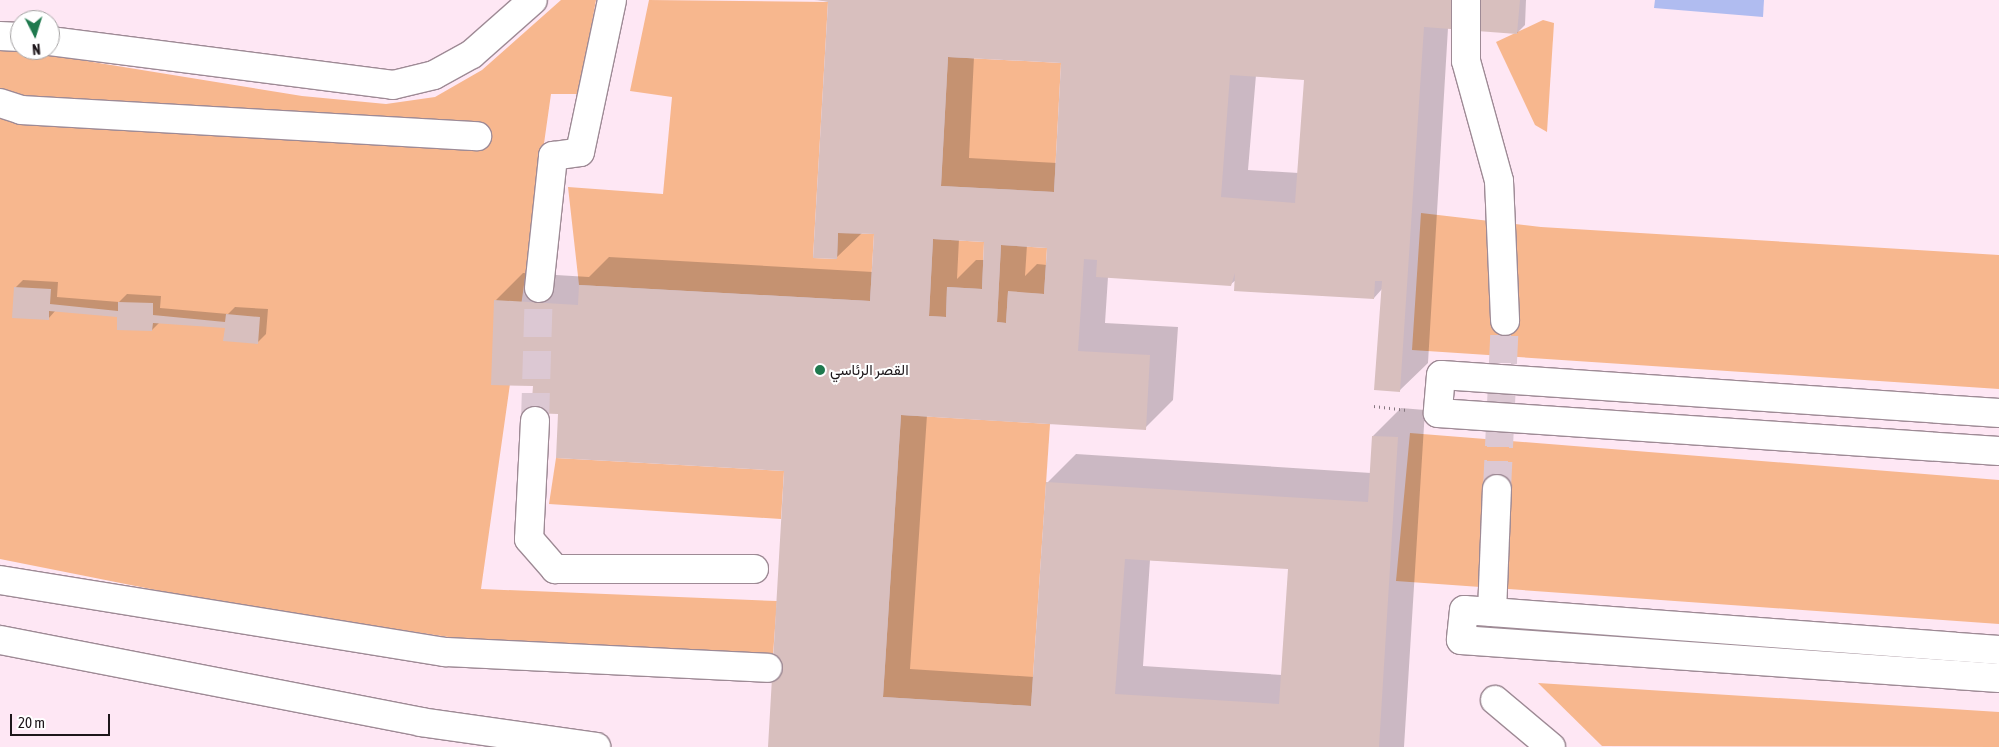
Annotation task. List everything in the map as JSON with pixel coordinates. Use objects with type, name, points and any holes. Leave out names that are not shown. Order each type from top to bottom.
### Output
[{"type":"street","points":[[60,42],[393,85],[434,75],[472,54],[533,0]]},
{"type":"street","points":[[539,288],[553,156],[580,152],[612,0]]},
{"type":"street","points":[[1466,0],[1466,61],[1499,181],[1505,321]]},
{"type":"street","points":[[0,103],[21,110],[477,136]]},
{"type":"street","points":[[1999,414],[1441,376],[1438,413],[1999,451]]},
{"type":"street","points":[[535,421],[529,539],[555,569],[754,569]]},
{"type":"street","points":[[1492,612],[1497,489]]},
{"type":"street","points":[[0,580],[445,652],[768,668]]},
{"type":"street","points":[[1999,650],[1464,610],[1460,640],[1999,678]]},
{"type":"street","points":[[0,640],[421,722],[596,747]]},
{"type":"street","points":[[1495,700],[1551,747]]},
{"type":"shaded area","points":[[561,0],[596,0],[579,94],[551,94],[481,589],[777,601],[773,655],[455,638],[216,602],[0,559],[0,47],[10,49],[10,60],[60,60],[60,57],[302,96],[386,104],[435,97],[482,70]]},
{"type":"shaded area","points":[[649,0],[828,2],[813,258],[837,259],[838,233],[874,234],[870,301],[579,285],[568,187],[663,194],[672,97],[630,91]]},
{"type":"shaded area","points":[[1543,20],[1554,23],[1547,132],[1535,125],[1496,42]]},
{"type":"shaded area","points":[[948,57],[1061,63],[1054,192],[941,186]]},
{"type":"shaded area","points":[[1421,213],[1541,227],[1999,255],[1999,389],[1412,350]]},
{"type":"shaded area","points":[[933,239],[984,242],[982,289],[947,287],[946,317],[929,316]]},
{"type":"shaded area","points":[[1001,245],[1047,248],[1044,294],[1008,292],[1006,323],[997,322]]},
{"type":"shaded area","points":[[901,415],[1050,424],[1031,706],[883,697]]},
{"type":"shaded area","points":[[1410,433],[1999,480],[1999,624],[1396,581]]},
{"type":"shaded area","points":[[556,458],[784,471],[781,519],[549,504]]},
{"type":"shaded area","points":[[1538,683],[1999,712],[1999,747],[1602,746]]},
{"type":"water","points":[[1655,0],[1764,0],[1763,17],[1654,8]]},
{"type":"building","name":"القصر الرئاسي","points":[[818,0],[1520,0],[1517,34],[1424,27],[1400,392],[1374,390],[1382,281],[1375,281],[1374,299],[1234,291],[1235,273],[1231,286],[1096,277],[1097,260],[1084,259],[1078,351],[1150,355],[1146,430],[901,415],[883,697],[1031,706],[1046,482],[1368,502],[1372,436],[1398,437],[1379,747],[768,747],[784,471],[556,458],[558,414],[531,413],[533,386],[491,385],[494,300],[578,305],[579,285],[870,301],[874,234],[838,233],[837,259],[813,258],[828,2]],"holes":[[[948,57],[1061,63],[1054,192],[941,186]],[[1230,75],[1304,80],[1295,203],[1221,197]],[[933,239],[984,242],[982,289],[947,287],[946,317],[929,316]],[[1001,245],[1047,248],[1044,294],[1008,291],[1006,323],[997,322]],[[1125,559],[1288,569],[1279,704],[1115,694]]]},
{"type":"building","points":[[14,287],[51,289],[50,304],[118,311],[118,302],[153,303],[153,315],[225,322],[226,314],[260,317],[258,344],[223,341],[225,328],[153,323],[152,331],[117,330],[117,317],[49,311],[49,320],[12,318]]},
{"type":"tunnel","points":[[535,421],[539,288]]},
{"type":"tunnel","points":[[1497,489],[1505,321]]},
{"type":"place","name":"القصر الرئاسي","points":[[820,370]]}]
